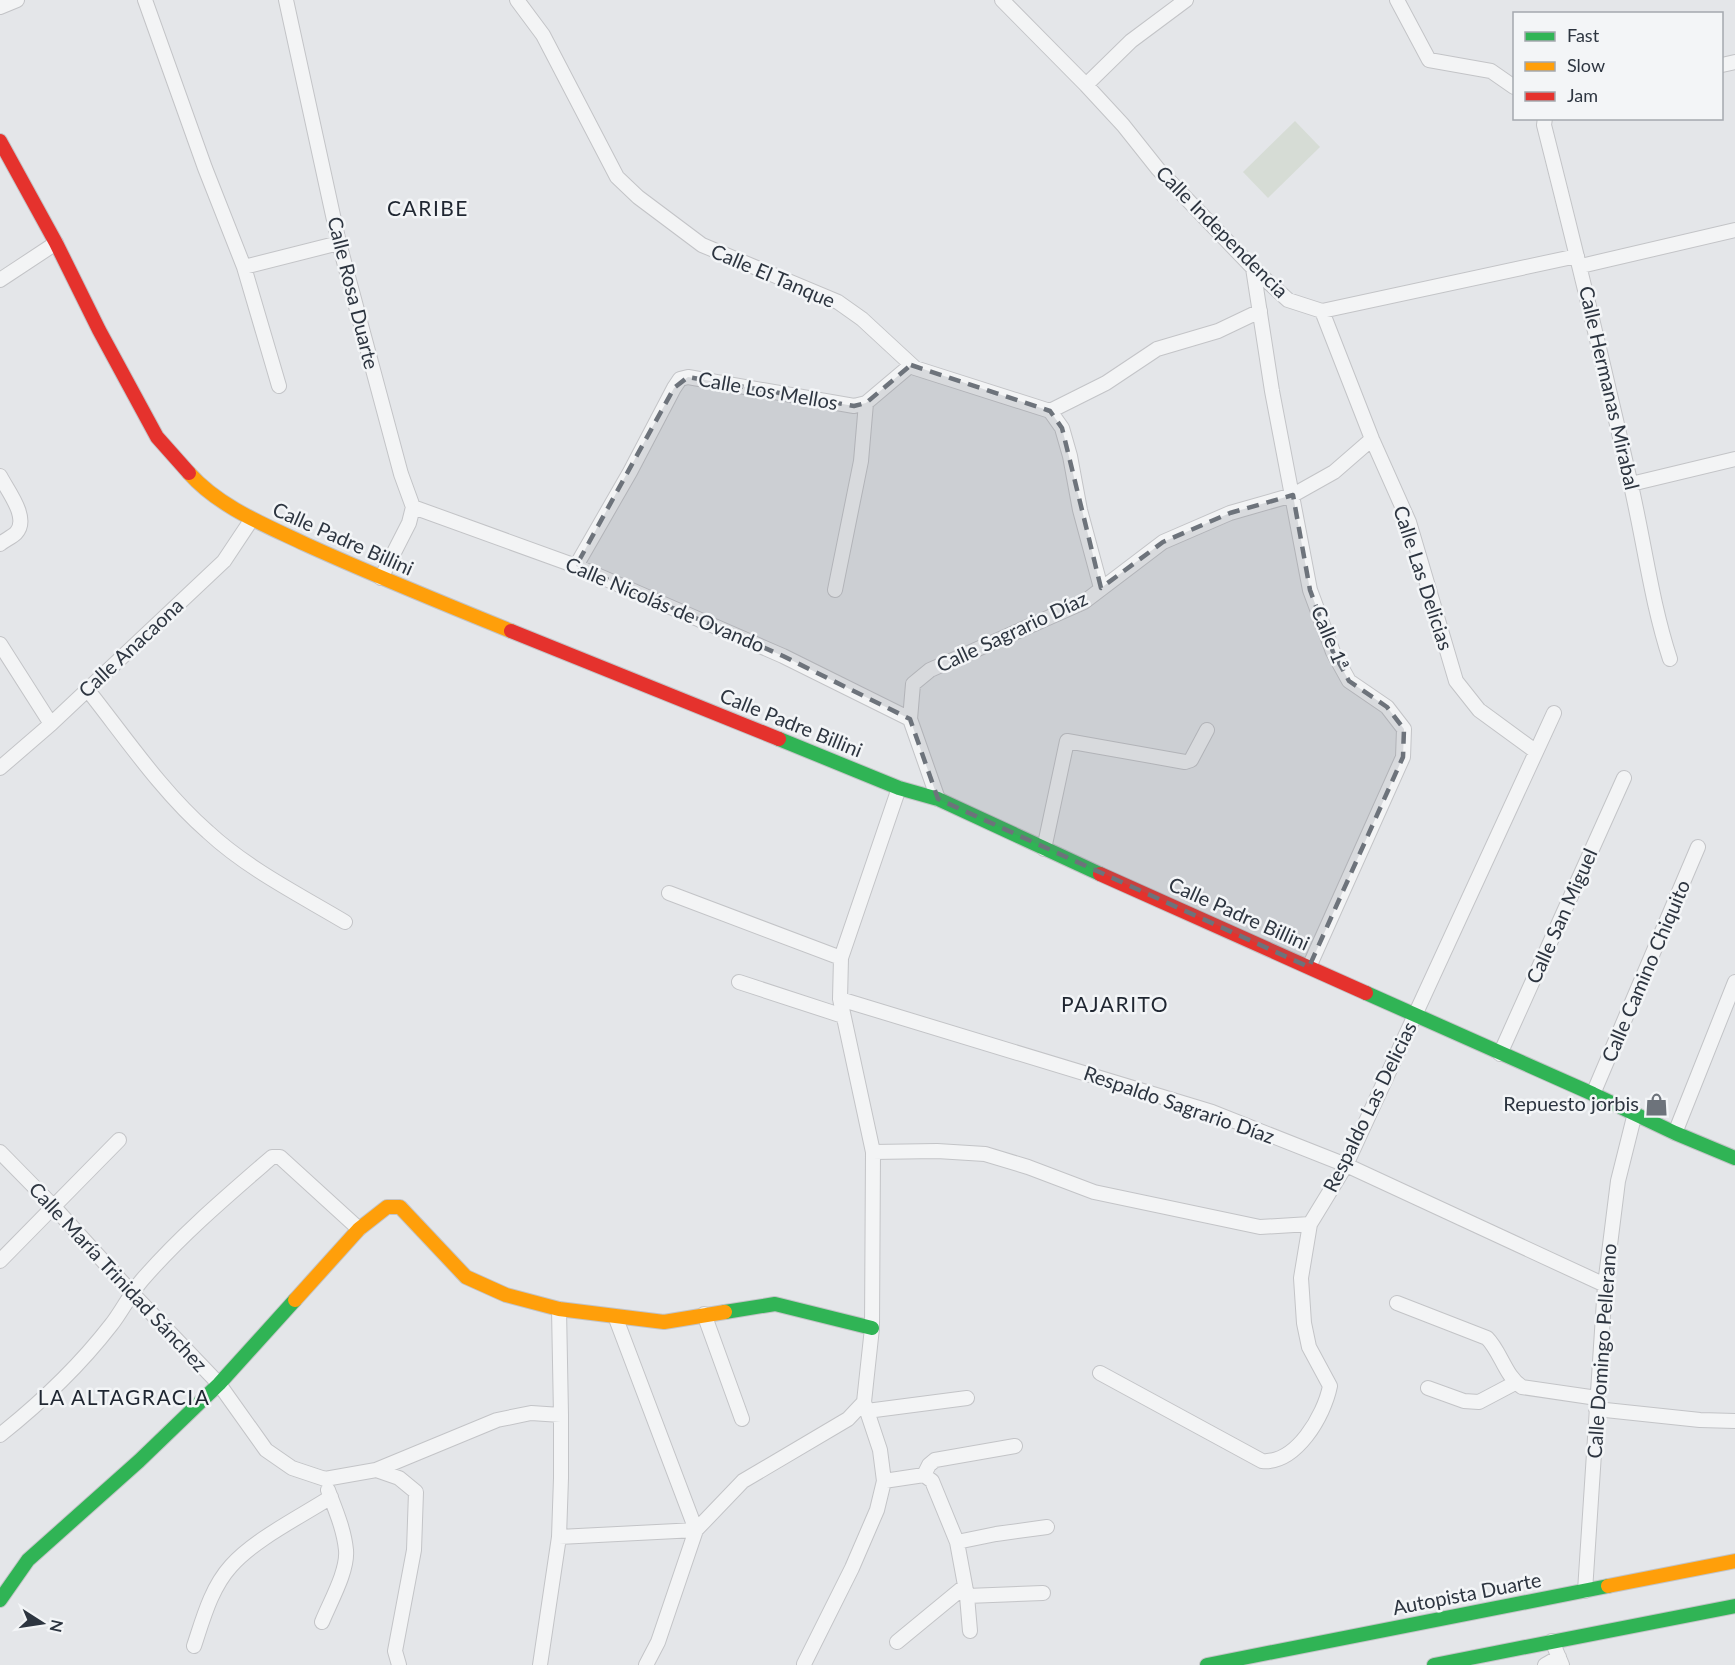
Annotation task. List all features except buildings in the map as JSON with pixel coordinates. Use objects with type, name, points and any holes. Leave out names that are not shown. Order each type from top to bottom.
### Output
[{"type":"main road","name":"Calle Padre Billini","points":[[0,141],[157,437],[201,486],[252,519],[381,578],[899,788],[938,799],[1044,849],[1735,1158]]},
{"type":"main road","points":[[0,1600],[28,1560],[139,1461],[219,1384],[359,1228],[387,1207],[400,1208],[466,1277],[506,1295],[560,1310],[664,1322],[775,1304],[872,1328]]},
{"type":"main road","name":"Autopista Duarte","points":[[1207,1665],[1735,1561]]},
{"type":"main road","points":[[1434,1665],[1735,1606]]},
{"type":"street","points":[[0,7],[18,0]]},
{"type":"street","points":[[145,0],[205,168],[244,267],[279,386]]},
{"type":"street","name":"Calle Rosa Duarte","points":[[286,0],[339,243],[401,474],[413,507]]},
{"type":"street","name":"Calle El Tanque","points":[[517,0],[543,35],[617,177],[638,197],[702,245],[838,302],[862,319],[915,368],[1050,411]]},
{"type":"street","name":"Calle Independencia","points":[[1002,0],[1086,85],[1123,125],[1158,169],[1253,268],[1288,300],[1322,311]]},
{"type":"street","points":[[1160,0],[1168,12]]},
{"type":"street","points":[[1086,85],[1131,41],[1186,0]]},
{"type":"street","points":[[1397,0],[1429,60],[1491,71],[1513,86]]},
{"type":"street","name":"Calle Hermanas Mirabal","points":[[1545,120],[1631,484],[1657,619],[1670,659]]},
{"type":"street","points":[[1322,311],[1735,230]]},
{"type":"street","points":[[0,280],[56,243]]},
{"type":"street","points":[[244,267],[339,243]]},
{"type":"street","name":"Calle 1ª","points":[[1253,268],[1272,391],[1310,590],[1333,652],[1349,681],[1387,707],[1404,729],[1403,757],[1309,967]]},
{"type":"street","points":[[1101,588],[1080,510],[1070,456],[1062,428],[1050,411],[1106,383],[1157,349],[1218,331],[1260,311]]},
{"type":"street","name":"Calle Las Delicias","points":[[1322,311],[1372,439],[1409,522],[1456,681],[1479,710],[1535,751]]},
{"type":"street","name":"Calle Los Mellos","points":[[576,566],[680,379],[688,377],[854,406],[866,403],[911,365]]},
{"type":"street","points":[[835,590],[861,461],[866,403]]},
{"type":"street","name":"Calle Sagrario Díaz","points":[[938,799],[910,719],[913,684],[930,670],[1084,602],[1162,542],[1230,513],[1293,495],[1334,472],[1372,439]]},
{"type":"street","points":[[1631,484],[1735,459]]},
{"type":"street","points":[[0,476],[20,514],[21,523],[16,533],[0,544]]},
{"type":"street","points":[[381,578],[409,523],[413,507]]},
{"type":"street","name":"Calle Nicolás de Ovando","points":[[413,507],[576,566],[783,656],[910,719]]},
{"type":"street","name":"Calle Anacaona","points":[[0,768],[51,724],[224,561],[252,519]]},
{"type":"street","points":[[0,644],[51,724]]},
{"type":"street","points":[[87,689],[162,784],[207,832],[248,864],[345,922]]},
{"type":"street","name":"Respaldo Las Delicias","points":[[1310,1224],[1346,1165],[1554,713]]},
{"type":"street","points":[[1044,849],[1067,741],[1185,762],[1191,760],[1207,730]]},
{"type":"street","name":"Calle San Miguel","points":[[1500,1054],[1624,778]]},
{"type":"street","points":[[804,1664],[852,1568],[877,1510],[884,1480],[880,1450],[865,1406],[872,1328],[873,1152],[840,999],[841,958],[899,788]]},
{"type":"street","name":"Calle Camino Chiquito","points":[[1593,1094],[1698,847]]},
{"type":"street","points":[[669,893],[841,958]]},
{"type":"street","points":[[740,982],[843,1016]]},
{"type":"street","points":[[1676,1133],[1735,982]]},
{"type":"street","name":"Respaldo Sagrario Díaz","points":[[840,999],[1212,1112],[1346,1165],[1605,1285]]},
{"type":"street","name":"Calle Domingo Pellerano","points":[[1585,1591],[1605,1285],[1618,1181],[1635,1113]]},
{"type":"street","points":[[0,1262],[119,1140]]},
{"type":"street","points":[[873,1152],[937,1150],[985,1154],[1028,1167],[1094,1192],[1260,1227],[1310,1224],[1301,1278],[1304,1323],[1309,1347],[1330,1386],[1328,1396],[1314,1426],[1300,1444],[1281,1458],[1269,1462],[1262,1461],[1100,1373]]},
{"type":"street","name":"Calle María Trinidad Sánchez","points":[[0,1152],[219,1384],[266,1450],[292,1468],[325,1479],[376,1470],[496,1420],[531,1413],[561,1415]]},
{"type":"street","points":[[0,1435],[26,1415],[84,1356],[111,1325],[132,1294],[180,1239],[272,1157],[280,1157],[359,1228]]},
{"type":"street","points":[[1397,1303],[1487,1338],[1496,1347],[1515,1383],[1522,1387],[1597,1403],[1701,1420],[1735,1421]]},
{"type":"street","points":[[540,1665],[558,1537],[561,1478],[560,1310]]},
{"type":"street","points":[[704,1314],[742,1419]]},
{"type":"street","points":[[615,1316],[696,1530]]},
{"type":"street","points":[[1428,1388],[1464,1401],[1479,1402],[1515,1383]]},
{"type":"street","points":[[646,1665],[658,1642],[696,1530],[743,1481],[848,1419],[865,1406],[967,1398]]},
{"type":"street","points":[[924,1475],[929,1465],[935,1460],[1015,1446]]},
{"type":"street","points":[[376,1470],[399,1478],[417,1492],[414,1550],[395,1652],[399,1665]]},
{"type":"street","points":[[884,1480],[924,1475],[932,1481],[957,1542],[966,1591],[970,1631]]},
{"type":"street","points":[[322,1622],[339,1581],[346,1551],[342,1529],[325,1479]]},
{"type":"street","points":[[194,1646],[210,1601],[230,1567],[249,1550],[331,1497]]},
{"type":"street","points":[[957,1542],[1047,1527]]},
{"type":"street","points":[[558,1537],[696,1530]]},
{"type":"street","points":[[897,1642],[966,1591],[1043,1593]]},
{"type":"street","points":[[1545,1665],[1560,1661],[1552,1641]]},
{"type":"highlighted area","points":[[911,365],[1050,411],[1062,428],[1101,588],[1163,542],[1230,513],[1293,495],[1310,590],[1333,652],[1349,681],[1387,707],[1404,729],[1403,757],[1309,967],[938,799],[910,719],[783,656],[576,566],[674,388],[688,377],[854,406],[866,403]]},
{"type":"shaded area","points":[[1295,121],[1320,147],[1268,198],[1243,172]]},
{"type":"traffic: fast","points":[[779,739],[899,788],[938,799],[1100,874]]},
{"type":"traffic: fast","points":[[1366,993],[1735,1158]]},
{"type":"traffic: fast","points":[[0,1600],[28,1560],[139,1461],[219,1384],[295,1300]]},
{"type":"traffic: fast","points":[[725,1312],[775,1304],[872,1328]]},
{"type":"traffic: fast","points":[[1207,1665],[1608,1586]]},
{"type":"traffic: fast","points":[[1434,1665],[1735,1606]]},
{"type":"traffic: slow","points":[[189,473],[214,496],[259,522],[356,567],[511,631]]},
{"type":"traffic: slow","points":[[295,1300],[359,1229],[387,1207],[400,1207],[466,1277],[506,1295],[559,1309],[664,1322],[725,1312]]},
{"type":"traffic: slow","points":[[1608,1586],[1735,1561]]},
{"type":"traffic: jam","points":[[0,141],[157,437],[189,473]]},
{"type":"traffic: jam","points":[[511,631],[779,739]]},
{"type":"traffic: jam","points":[[1100,874],[1366,993]]},
{"type":"place","name":"Repuesto jorbis","points":[[1657,1104]]},
{"type":"district","name":"CARIBE","points":[[428,209]]},
{"type":"district","name":"PAJARITO","points":[[1115,1005]]},
{"type":"district","name":"LA ALTAGRACIA","points":[[124,1398]]}]
